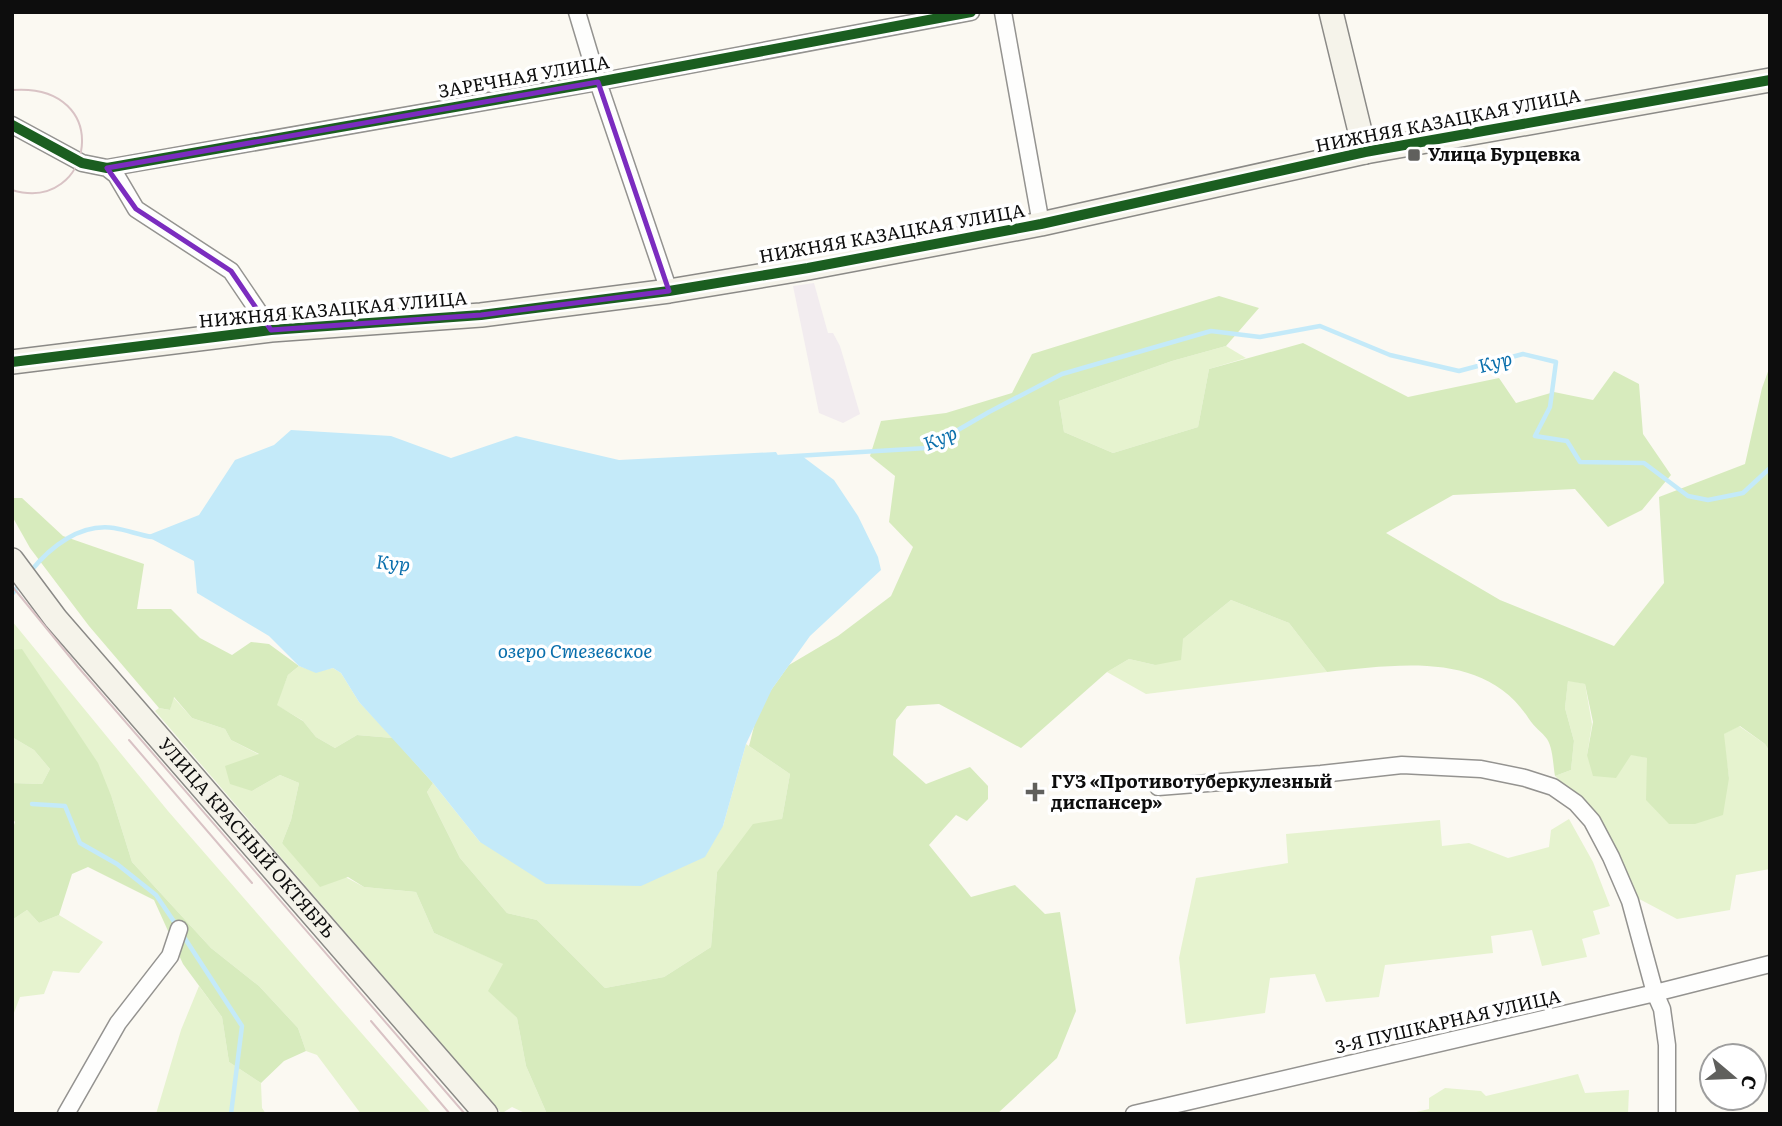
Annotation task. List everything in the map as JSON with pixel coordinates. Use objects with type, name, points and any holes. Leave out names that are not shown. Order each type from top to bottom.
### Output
[{"type":"street","points":[[578,12],[598,82],[669,291]]},
{"type":"street","name":"ЗАРЕЧНАЯ УЛИЦА","points":[[12,125],[82,163],[107,168],[598,82],[971,12]]},
{"type":"street","points":[[1003,12],[1041,224]]},
{"type":"street","points":[[1331,12],[1365,152]]},
{"type":"street","name":"НИЖНЯЯ КАЗАЦКАЯ УЛИЦА","points":[[12,362],[271,330],[481,315],[669,291],[1041,224],[1365,152],[1770,80]]},
{"type":"street","points":[[107,168],[116,175],[136,209],[231,271],[271,330]]},
{"type":"street","name":"УЛИЦА КРАСНЫЙ ОКТЯБРЬ","points":[[12,559],[56,619],[486,1114]]},
{"type":"street","points":[[1158,787],[1402,765],[1481,769],[1553,787],[1576,803],[1592,821],[1630,901],[1655,993],[1662,1009],[1667,1045],[1667,1114]]},
{"type":"street","points":[[66,1114],[118,1023],[170,956],[179,929]]},
{"type":"street","name":"3-Я ПУШКАРНАЯ УЛИЦА","points":[[1134,1114],[1770,964]]},
{"type":"highlighted area","points":[[598,82],[669,291],[481,315],[271,330],[231,271],[136,209],[107,168]]},
{"type":"shaded area","points":[[814,283],[828,333],[833,333],[840,346],[860,414],[843,423],[819,413],[793,286]]},
{"type":"green space","points":[[1219,296],[1259,308],[1226,346],[1172,361],[1059,401],[1064,432],[1113,453],[1198,427],[1209,369],[1303,343],[1408,397],[1499,378],[1516,403],[1554,392],[1593,400],[1614,371],[1639,384],[1643,434],[1671,475],[1642,510],[1608,527],[1575,489],[1453,495],[1386,533],[1500,600],[1614,646],[1664,583],[1659,497],[1745,464],[1762,388],[1770,366],[1770,752],[1765,744],[1740,726],[1724,734],[1729,778],[1723,815],[1695,824],[1669,824],[1646,800],[1647,758],[1631,755],[1616,778],[1593,776],[1587,755],[1593,722],[1585,684],[1568,681],[1565,708],[1574,741],[1571,770],[1555,776],[1552,752],[1547,739],[1511,697],[1489,682],[1464,672],[1438,667],[1382,667],[1327,672],[1289,623],[1231,600],[1183,639],[1181,660],[1155,665],[1129,659],[1107,672],[1021,748],[939,704],[907,706],[896,720],[893,755],[926,784],[970,767],[988,786],[988,799],[967,821],[956,815],[929,845],[971,897],[1015,885],[1045,914],[1060,912],[1076,1011],[1057,1058],[997,1114],[547,1114],[526,1066],[517,1018],[488,991],[503,964],[434,933],[416,892],[364,887],[348,877],[320,887],[282,843],[291,820],[299,783],[280,775],[252,791],[230,784],[225,766],[259,754],[231,740],[225,729],[192,718],[174,697],[170,710],[159,708],[89,626],[30,548],[12,516],[12,498],[22,498],[63,536],[144,564],[137,609],[171,609],[200,638],[232,655],[251,642],[269,644],[299,666],[288,675],[277,705],[303,721],[316,737],[335,748],[357,735],[393,738],[433,783],[427,792],[460,858],[507,913],[537,920],[605,988],[664,977],[711,947],[717,872],[753,824],[782,819],[790,774],[749,746],[759,707],[789,665],[838,636],[891,596],[913,547],[889,522],[895,476],[870,456],[881,421],[946,413],[1012,393],[1032,354]]},
{"type":"green space","points":[[1226,346],[1246,358],[1209,369],[1198,427],[1113,453],[1064,432],[1059,401],[1172,361]]},
{"type":"green space","points":[[1231,600],[1289,623],[1327,672],[1146,694],[1107,672],[1129,659],[1155,665]]},
{"type":"green space","points":[[12,621],[168,811],[432,1114],[361,1114],[317,1055],[306,1051],[298,1028],[259,986],[211,948],[132,862],[112,798],[22,650],[12,650]]},
{"type":"green space","points":[[22,649],[98,763],[132,862],[211,948],[259,986],[298,1028],[306,1051],[284,1061],[261,1083],[229,1062],[222,1017],[183,964],[154,900],[88,867],[72,874],[59,915],[39,923],[27,910],[12,920],[12,831],[15,822],[12,818],[12,783],[42,784],[50,769],[34,750],[12,737],[12,650]]},
{"type":"green space","points":[[299,666],[316,672],[333,668],[341,673],[359,702],[393,738],[357,735],[335,748],[316,737],[302,720],[276,705],[288,675]]},
{"type":"green space","points":[[1568,680],[1585,684],[1592,724],[1587,755],[1631,754],[1647,758],[1647,800],[1729,778],[1723,734],[1739,726],[1765,744],[1770,752],[1770,869],[1736,875],[1730,910],[1677,919],[1628,893],[1576,797],[1555,776],[1571,770],[1574,741],[1565,708]]},
{"type":"green space","points":[[173,697],[192,718],[225,729],[231,740],[260,755],[252,791],[280,775],[299,783],[291,820],[282,843],[364,887],[416,892],[434,933],[504,964],[489,991],[517,1018],[526,1066],[547,1114],[527,1114],[512,1107],[504,1112],[506,1114],[502,1114],[155,711],[159,708],[170,710]]},
{"type":"green space","points":[[12,737],[34,750],[50,769],[42,784],[12,783]]},
{"type":"green space","points":[[746,744],[790,774],[782,819],[717,872],[711,947],[664,977],[605,988],[537,920],[507,913],[460,858],[427,792],[433,783],[480,842],[723,826]]},
{"type":"green space","points":[[1569,819],[1593,862],[1610,906],[1593,911],[1600,934],[1582,939],[1587,957],[1542,966],[1532,930],[1491,936],[1493,953],[1385,965],[1379,997],[1326,1002],[1315,974],[1270,978],[1265,1013],[1186,1024],[1179,958],[1196,878],[1288,863],[1286,834],[1440,820],[1442,846],[1469,843],[1508,858],[1549,847],[1551,830]]},
{"type":"green space","points":[[27,910],[39,923],[59,915],[103,942],[79,973],[53,971],[44,994],[20,997],[12,1018],[12,920]]},
{"type":"green space","points":[[199,986],[222,1017],[229,1062],[261,1083],[262,1108],[266,1114],[156,1114],[181,1030]]},
{"type":"green space","points":[[1578,1074],[1585,1093],[1629,1090],[1628,1114],[1408,1114],[1429,1109],[1429,1098],[1445,1088],[1481,1091],[1486,1096]]},
{"type":"water","name":"озеро Стезевское","points":[[291,430],[391,436],[451,458],[516,436],[619,460],[776,452],[779,457],[802,456],[834,480],[858,516],[878,557],[881,570],[810,636],[772,689],[746,744],[723,826],[705,857],[641,886],[546,884],[480,842],[433,783],[359,702],[341,673],[333,668],[316,673],[299,666],[269,636],[197,593],[194,561],[146,536],[199,515],[235,460],[274,445]]},
{"type":"waterway","name":"Кур","points":[[776,459],[927,448],[1062,374],[1211,331],[1260,337],[1320,326],[1390,355],[1459,371],[1523,354],[1556,362],[1550,407],[1535,436],[1567,441],[1580,462],[1644,463],[1688,496],[1708,500],[1743,493],[1770,468]]},
{"type":"waterway","name":"Кур","points":[[30,572],[56,546],[89,529],[114,528],[152,537]]},
{"type":"waterway","name":"Кур","points":[[12,594],[20,584]]},
{"type":"waterway","points":[[32,804],[65,806],[80,843],[117,864],[156,895],[177,926]]},
{"type":"waterway","points":[[182,934],[242,1026],[231,1114]]},
{"type":"tram line","points":[[12,90],[45,93],[67,106],[79,125],[82,146],[75,167],[61,184],[40,193],[12,190]]},
{"type":"tram line","points":[[12,586],[78,667],[465,1114]]},
{"type":"tram line","points":[[129,740],[252,883]]},
{"type":"tram line","points":[[371,1021],[450,1114]]},
{"type":"cycle path","points":[[12,125],[82,163],[107,168],[598,82],[971,12]]},
{"type":"cycle path","points":[[12,362],[271,330],[481,315],[669,291],[1041,224],[1365,152],[1770,80]]},
{"type":"place","name":"Улица Бурцевка","points":[[1414,155]]},
{"type":"place","name":"ГУЗ «Противотуберкулезный диспансер»","points":[[1035,792]]}]
